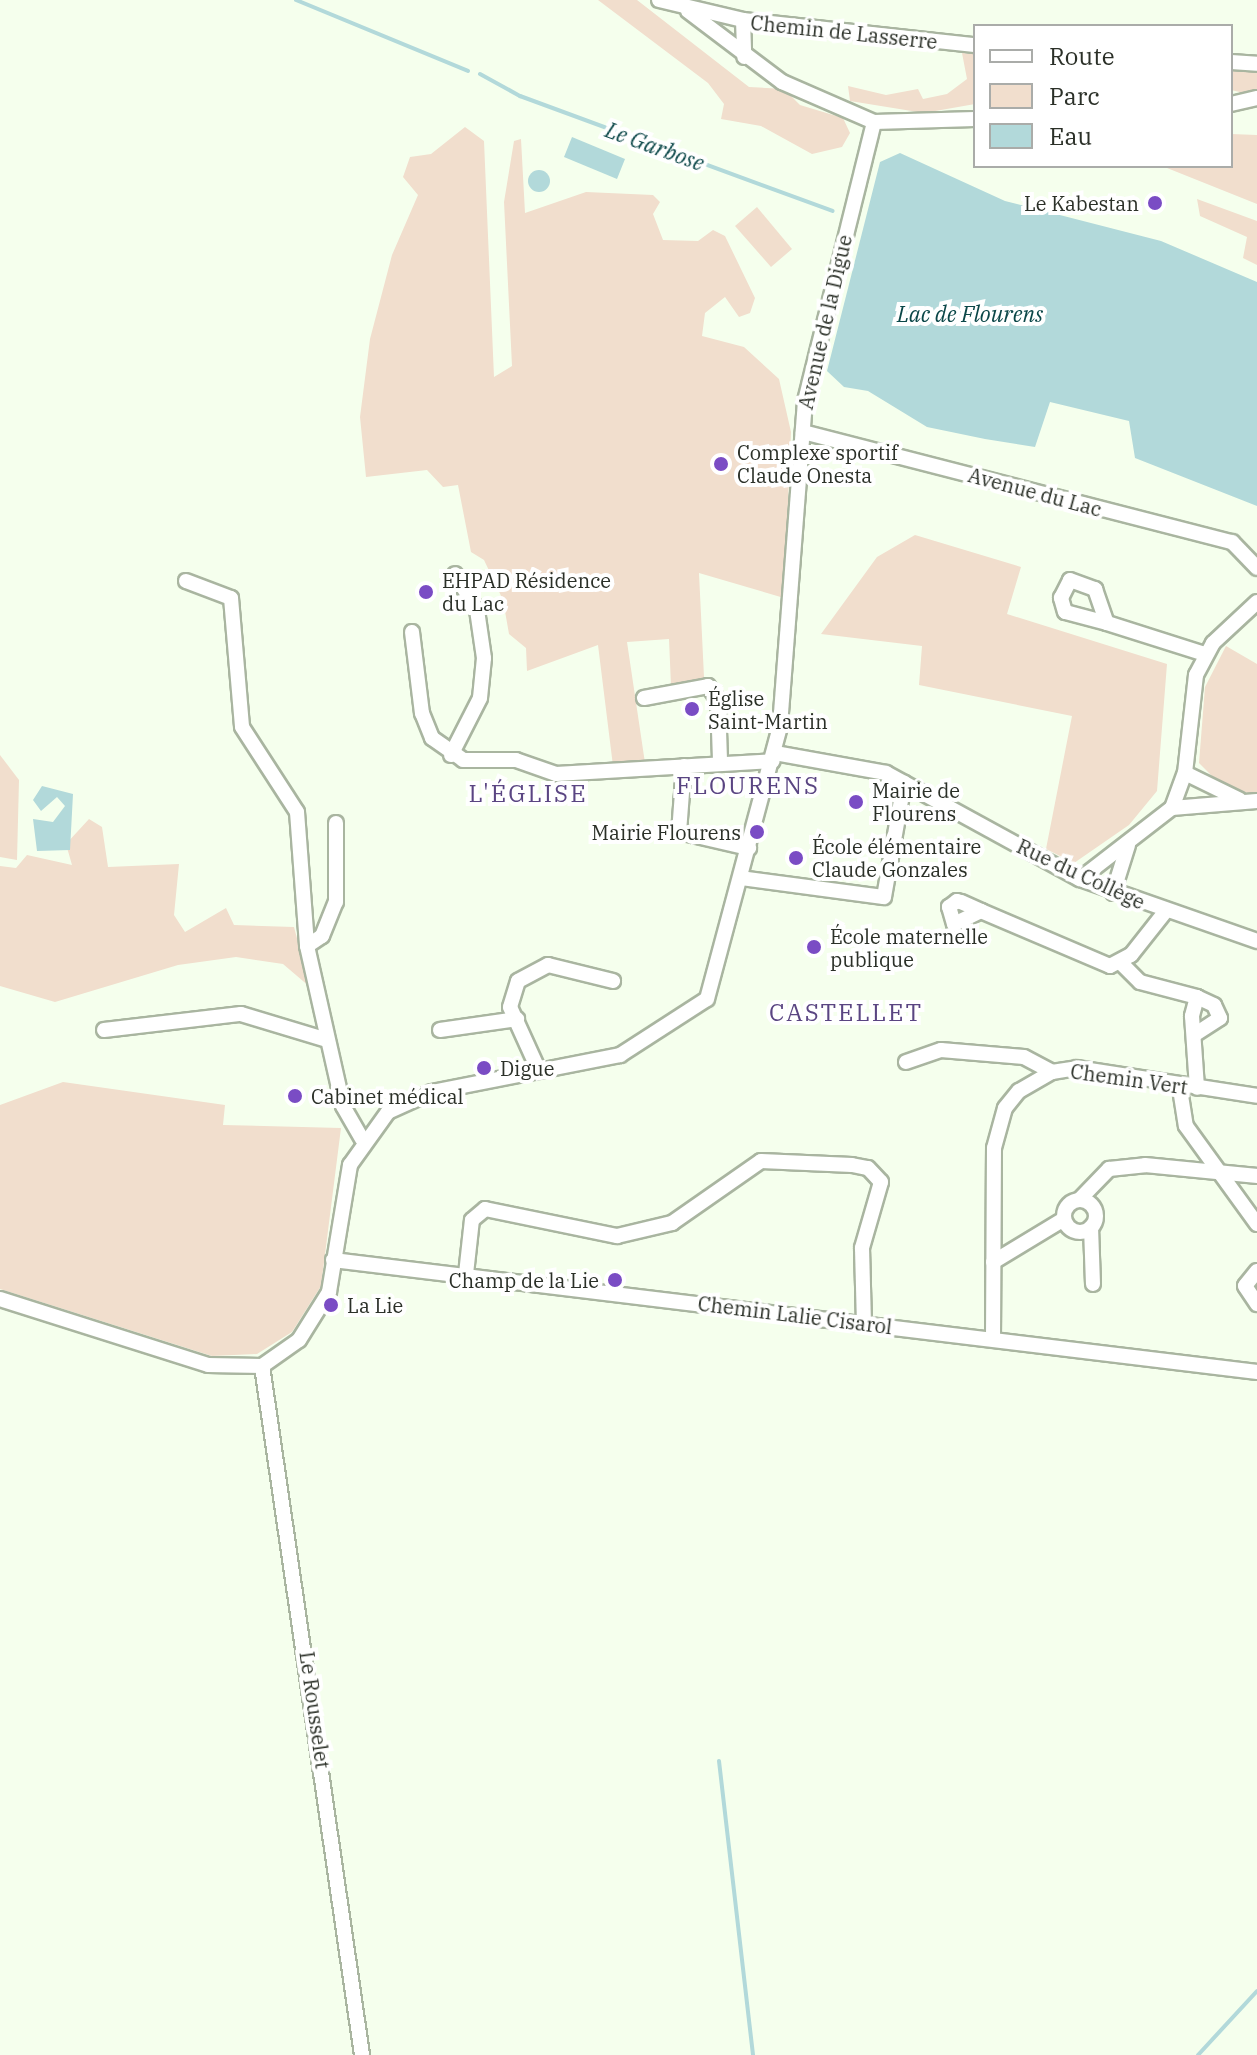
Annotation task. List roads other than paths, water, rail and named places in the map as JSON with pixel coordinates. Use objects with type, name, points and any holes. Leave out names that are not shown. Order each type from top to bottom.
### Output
[{"type":"street","points":[[659,0],[687,10],[744,57],[872,128],[973,119]]},
{"type":"street","name":"Chemin de Lasserre","points":[[687,10],[743,20],[973,45]]},
{"type":"street","points":[[743,20],[744,57]]},
{"type":"street","points":[[1233,62],[1257,64]]},
{"type":"street","points":[[1233,104],[1257,98]]},
{"type":"street","name":"Avenue de la Digue","points":[[539,1071],[634,1050],[707,999],[774,757],[792,631],[808,381],[872,128]]},
{"type":"street","name":"Avenue du Lac","points":[[803,432],[1232,542],[1257,568]]},
{"type":"street","points":[[412,632],[422,713],[432,738],[451,755],[480,698],[484,658],[477,610],[455,574]]},
{"type":"street","points":[[186,581],[231,598],[242,727],[297,812],[307,946],[346,1116],[362,1139]]},
{"type":"street","points":[[1080,879],[1092,863],[1128,845],[1172,808],[1185,773],[1189,706],[1205,654],[1257,602]]},
{"type":"street","points":[[1107,623],[1205,654]]},
{"type":"street","points":[[644,698],[708,686],[718,700],[720,759]]},
{"type":"street","name":"Rue du Collège","points":[[451,755],[516,760],[547,774],[774,757],[871,769],[904,783],[1080,879],[1165,912],[1257,941]]},
{"type":"street","points":[[684,766],[679,832],[749,848]]},
{"type":"street","points":[[1185,773],[1240,800]]},
{"type":"street","points":[[741,878],[884,897],[904,783]]},
{"type":"street","points":[[1172,808],[1257,801]]},
{"type":"street","points":[[307,946],[322,936],[336,902],[336,823]]},
{"type":"street","points":[[680,823],[688,834],[731,841]]},
{"type":"street","points":[[1113,893],[1128,845]]},
{"type":"street","points":[[981,911],[1101,963],[1121,963],[1140,982],[1197,997],[1214,1005],[1220,1018],[1194,1035]]},
{"type":"street","points":[[1121,963],[1165,912]]},
{"type":"street","points":[[0,1299],[208,1365],[262,1366],[314,1319],[329,1292],[333,1260],[362,1139],[388,1112],[419,1096],[539,1071],[517,1019],[513,989],[542,966],[613,981]]},
{"type":"street","points":[[1197,997],[1194,1035],[1197,1088]]},
{"type":"street","points":[[104,1030],[241,1014],[327,1040]]},
{"type":"street","points":[[440,1030],[517,1019]]},
{"type":"street","points":[[906,1062],[941,1050],[1024,1057],[1052,1072]]},
{"type":"street","name":"Chemin Vert","points":[[993,1338],[999,1121],[1019,1091],[1052,1072],[1089,1069],[1180,1089],[1197,1088],[1257,1096]]},
{"type":"street","points":[[1180,1089],[1186,1126],[1225,1173],[1257,1224]]},
{"type":"street","points":[[466,1274],[472,1220],[485,1209],[617,1236],[672,1223],[761,1161],[852,1165],[868,1168],[881,1182],[862,1248],[864,1324]]},
{"type":"street","points":[[993,1262],[1064,1219],[1067,1205],[1080,1199],[1109,1169],[1257,1176]]},
{"type":"street","points":[[1080,1199],[1096,1213],[1091,1227],[1093,1284]]},
{"type":"street","points":[[1064,1219],[1072,1230],[1091,1227]]},
{"type":"street","name":"Chemin Lalie Cisarol","points":[[333,1260],[1257,1372]]},
{"type":"street","points":[[1257,1271],[1245,1286],[1257,1304]]},
{"type":"street","name":"Le Rousselet","points":[[262,1366],[362,2055]]},
{"type":"water","points":[[572,137],[625,159],[617,179],[564,157]]},
{"type":"water","name":"Lac de Flourens","points":[[900,153],[1005,201],[1161,241],[1257,282],[1257,506],[1135,458],[1129,421],[1050,402],[1035,447],[985,439],[927,427],[868,391],[844,387],[827,371],[880,162]]},
{"type":"water","points":[[539,170],[550,181],[539,192],[528,181]]},
{"type":"water","points":[[42,786],[73,794],[70,850],[37,851],[33,819],[53,822],[65,806],[57,797],[41,811],[33,800]]},
{"type":"waterway","name":"Le Garbose","points":[[296,0],[468,71]]},
{"type":"waterway","name":"Le Garbose","points":[[480,74],[520,96],[832,211]]},
{"type":"waterway","points":[[719,1761],[753,2055]]},
{"type":"waterway","points":[[1198,2055],[1257,1991]]},
{"type":"place","name":"Le Kabestan","points":[[1155,203]]},
{"type":"place","name":"Complexe sportif Claude Onesta","points":[[721,464]]},
{"type":"place","name":"EHPAD Résidence du Lac","points":[[426,592]]},
{"type":"place","name":"Église Saint-Martin","points":[[692,709]]},
{"type":"place","name":"Mairie de Flourens","points":[[856,802]]},
{"type":"place","name":"Mairie Flourens","points":[[757,832]]},
{"type":"place","name":"École élémentaire Claude Gonzales","points":[[796,858]]},
{"type":"place","name":"École maternelle publique","points":[[814,947]]},
{"type":"place","name":"Digue","points":[[484,1068]]},
{"type":"place","name":"Cabinet médical","points":[[295,1096]]},
{"type":"place","name":"Champ de la Lie","points":[[615,1280]]},
{"type":"place","name":"La Lie","points":[[331,1305]]},
{"type":"district","name":"FLOURENS","points":[[748,786]]},
{"type":"district","name":"L'ÉGLISE","points":[[528,794]]},
{"type":"district","name":"CASTELLET","points":[[846,1013]]}]
